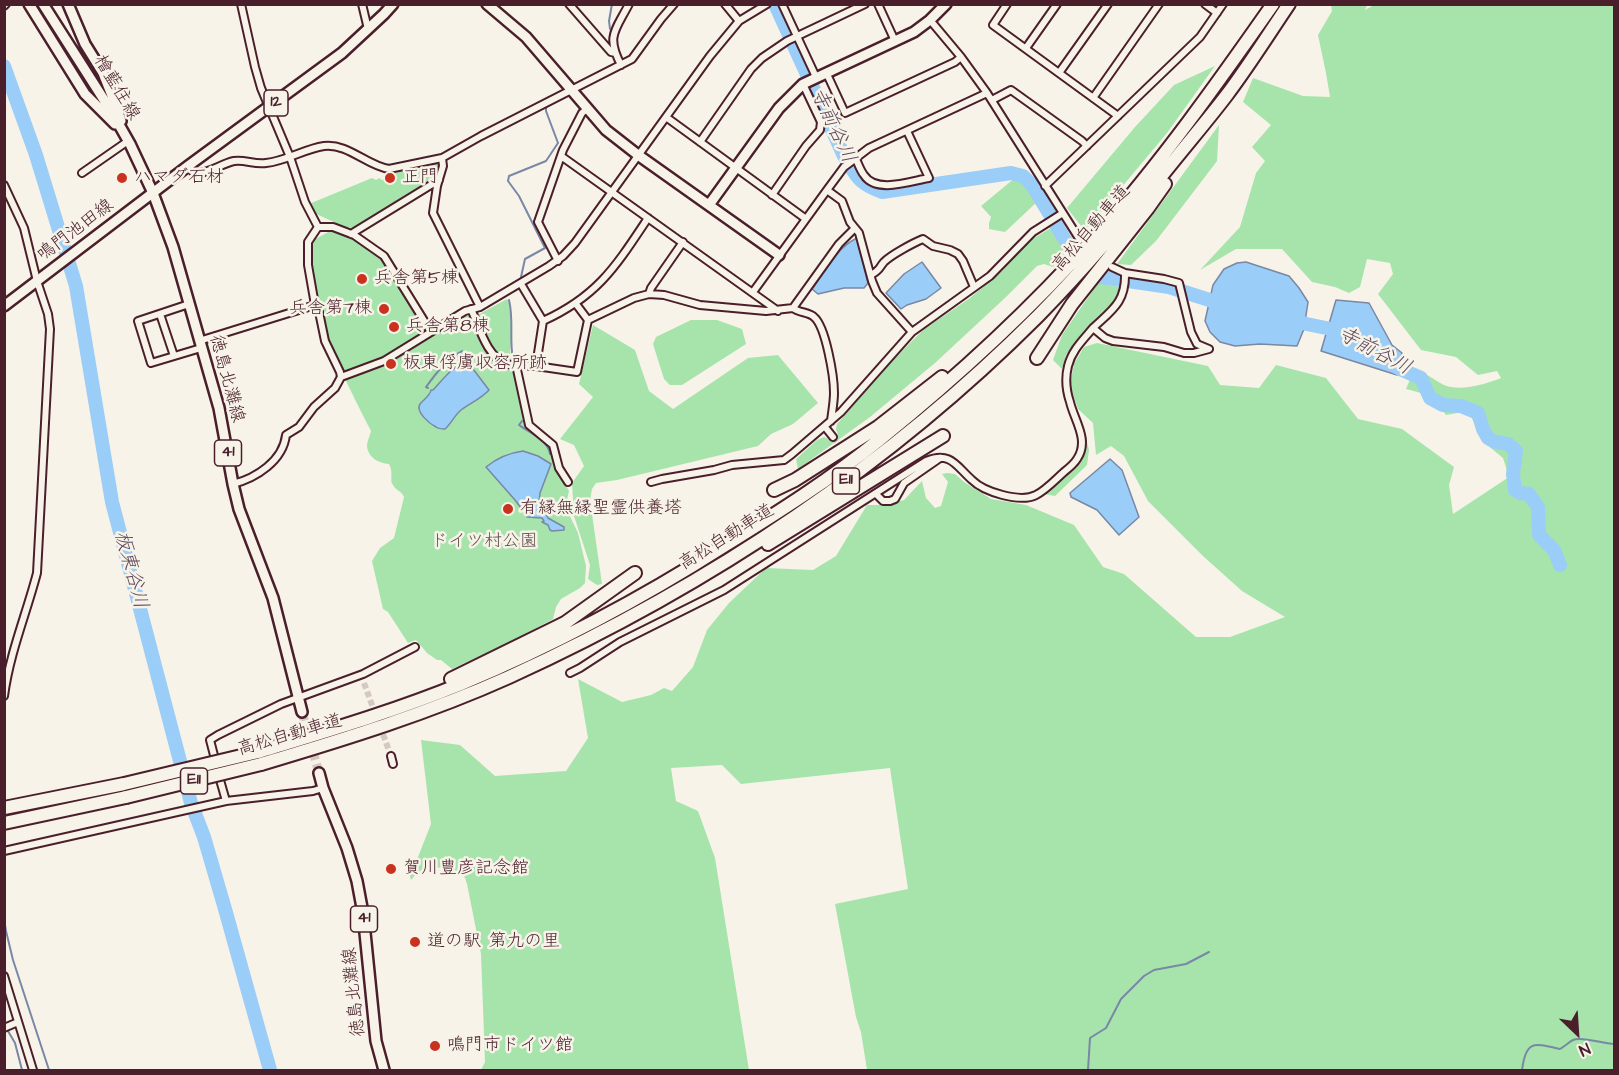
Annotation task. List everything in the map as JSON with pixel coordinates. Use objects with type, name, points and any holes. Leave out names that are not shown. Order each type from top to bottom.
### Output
[{"type":"highway","name":"高松自動車道","points":[[4,808],[124,784],[258,752],[368,718],[504,665],[583,627],[692,566],[821,483],[878,441],[985,349],[1062,273],[1131,195],[1212,90],[1273,4]]},
{"type":"highway","name":"高松自動車道","points":[[4,822],[126,797],[261,764],[373,730],[507,678],[598,633],[699,578],[774,531],[870,463],[951,397],[1051,303],[1105,244],[1225,97],[1289,4]]},
{"type":"highway","points":[[1037,358],[1072,304],[1148,208],[1225,97]]},
{"type":"highway","points":[[774,490],[795,480],[878,427],[933,384],[985,349]]},
{"type":"highway","points":[[699,578],[743,560],[943,436]]},
{"type":"highway","points":[[368,718],[565,623],[635,573]]},
{"type":"main road","points":[[29,4],[85,94],[126,137]]},
{"type":"main road","name":"檜藍住線","points":[[43,4],[97,87],[126,137],[153,193]]},
{"type":"main road","points":[[68,4],[85,44],[103,73],[126,137]]},
{"type":"main road","name":"鳴門池田線","points":[[4,306],[188,166],[342,53],[393,4]]},
{"type":"main road","points":[[487,4],[526,37],[606,130],[779,255]]},
{"type":"main road","points":[[709,205],[778,108],[809,80],[914,32],[946,4]]},
{"type":"main road","name":"徳島北灘線","points":[[153,193],[173,247],[219,408],[239,509],[273,598],[302,712]]},
{"type":"main road","name":"徳島北灘線","points":[[319,773],[347,848],[360,896],[376,1041],[384,1071]]},
{"type":"street","points":[[241,4],[261,88],[290,157],[305,202],[318,227]]},
{"type":"street","points":[[362,4],[368,29]]},
{"type":"street","points":[[569,4],[611,52],[615,53]]},
{"type":"street","points":[[621,65],[612,43],[613,35],[629,4]]},
{"type":"street","points":[[188,166],[194,173],[203,173],[237,160],[267,164],[324,146],[353,153],[382,168],[389,169],[442,158],[632,59],[661,18],[674,4]]},
{"type":"street","points":[[724,4],[739,21]]},
{"type":"street","points":[[233,484],[249,480],[262,471],[280,453],[285,445],[286,435],[299,427],[314,407],[335,388],[341,377],[384,361],[465,311],[480,307],[558,261],[575,243],[710,56],[739,21],[767,4]]},
{"type":"street","points":[[772,195],[820,130],[821,122],[782,4]]},
{"type":"street","points":[[699,142],[762,58],[792,38],[865,4]]},
{"type":"street","points":[[878,4],[895,41]]},
{"type":"street","points":[[1007,4],[993,25],[1118,116]]},
{"type":"street","points":[[1026,48],[1057,4]]},
{"type":"street","points":[[1059,73],[1108,4]]},
{"type":"street","points":[[1093,98],[1159,4]]},
{"type":"street","points":[[1205,4],[1217,13]]},
{"type":"street","points":[[1046,186],[1200,37],[1223,4]]},
{"type":"street","points":[[930,20],[961,57],[992,100],[1046,186],[1060,215],[1080,240]]},
{"type":"street","points":[[826,72],[845,112],[955,62],[961,57]]},
{"type":"street","points":[[992,100],[1011,90],[1087,146]]},
{"type":"street","points":[[753,292],[844,167],[853,159],[869,148],[987,93]]},
{"type":"street","points":[[558,261],[538,222],[561,156],[582,113],[587,109]]},
{"type":"street","points":[[666,117],[806,219]]},
{"type":"street","points":[[853,159],[864,177],[879,185],[887,186],[929,178],[907,131]]},
{"type":"street","points":[[82,173],[126,137]]},
{"type":"street","points":[[561,156],[778,311]]},
{"type":"street","points":[[442,158],[443,166],[433,213],[480,307]]},
{"type":"street","points":[[351,234],[440,180]]},
{"type":"street","points":[[4,185],[24,228],[40,279],[50,328],[37,573],[8,670],[4,696]]},
{"type":"street","points":[[827,190],[842,201],[850,222],[859,232],[877,293],[912,332]]},
{"type":"street","points":[[651,482],[732,465],[784,460],[825,427],[855,397],[912,332],[990,276],[1033,232],[1060,215]]},
{"type":"street","points":[[543,321],[576,303],[603,280],[620,260],[648,218]]},
{"type":"street","points":[[318,227],[333,227],[351,234],[384,256],[430,332]]},
{"type":"street","points":[[318,227],[308,242],[307,256],[315,305],[326,341],[341,377]]},
{"type":"street","points":[[588,320],[634,298],[649,294],[664,295],[700,305],[766,311],[793,308],[839,244],[855,228]]},
{"type":"street","points":[[871,275],[880,270],[884,262],[923,239],[933,246],[958,254],[974,287]]},
{"type":"street","points":[[649,294],[683,242]]},
{"type":"street","points":[[1093,328],[1105,338],[1113,341],[1164,347],[1184,353],[1194,353],[1209,348],[1197,344],[1191,332],[1179,283],[1164,279],[1125,278],[1112,267]]},
{"type":"street","points":[[570,673],[620,642],[724,590],[933,458],[951,459],[973,482],[994,492],[1016,498],[1038,495],[1078,458],[1082,447],[1082,436],[1070,404],[1066,381],[1068,365],[1076,347],[1119,303],[1125,278]]},
{"type":"street","points":[[521,284],[543,321],[536,366]]},
{"type":"street","points":[[471,309],[489,347],[496,357],[506,363],[577,372],[588,320],[576,303]]},
{"type":"street","points":[[189,304],[138,321],[151,363],[315,305]]},
{"type":"street","points":[[793,308],[814,316],[826,340],[834,392],[831,421]]},
{"type":"street","points":[[160,314],[174,356]]},
{"type":"street","points":[[516,365],[529,425],[553,446],[559,468],[568,482]]},
{"type":"street","points":[[825,427],[833,437]]},
{"type":"street","points":[[878,496],[883,501],[894,499],[904,483],[940,458]]},
{"type":"street","points":[[225,802],[210,740],[281,704],[361,674],[415,647]]},
{"type":"street","points":[[361,674],[364,683]]},
{"type":"street","points":[[391,756],[393,764]]},
{"type":"street","points":[[4,851],[225,802],[323,788]]},
{"type":"street","points":[[4,976],[33,1071]]},
{"type":"street","points":[[4,1028],[18,1022]]},
{"type":"green space","points":[[1376,4],[1614,5],[1614,1070],[867,1070],[835,904],[908,889],[890,768],[741,784],[722,765],[671,768],[676,801],[698,811],[715,858],[749,1070],[481,1070],[485,1062],[481,954],[466,881],[461,873],[448,869],[426,868],[411,880],[409,872],[418,857],[431,824],[421,740],[460,745],[495,776],[566,771],[588,738],[578,679],[622,702],[651,695],[664,688],[672,691],[693,667],[707,630],[729,603],[766,568],[813,570],[836,556],[867,505],[886,505],[904,500],[922,481],[926,498],[935,508],[941,506],[948,482],[942,474],[947,473],[955,474],[991,499],[1026,505],[1074,525],[1103,567],[1124,574],[1196,637],[1230,637],[1285,617],[1242,591],[1148,501],[1124,456],[1111,446],[1096,455],[1093,423],[1078,409],[1070,385],[1074,364],[1084,347],[1097,343],[1208,366],[1220,385],[1259,388],[1276,365],[1326,378],[1358,419],[1402,429],[1454,467],[1449,485],[1453,514],[1509,477],[1503,458],[1486,444],[1468,411],[1446,415],[1438,403],[1430,397],[1406,389],[1413,372],[1426,375],[1444,385],[1458,388],[1481,385],[1501,378],[1497,371],[1478,375],[1456,357],[1421,350],[1378,294],[1393,274],[1390,263],[1367,259],[1360,287],[1349,293],[1312,282],[1282,249],[1236,249],[1200,270],[1240,227],[1256,173],[1265,161],[1252,147],[1271,125],[1243,102],[1253,78],[1303,96],[1330,97],[1318,35],[1332,11],[1331,5],[1367,5],[1365,10]]},
{"type":"green space","points":[[1215,66],[1167,133],[1085,231],[1067,208],[1135,127],[1174,85]]},
{"type":"green space","points":[[1219,125],[1217,161],[1156,241],[1131,265],[1117,264]]},
{"type":"green space","points":[[436,161],[441,167],[438,178],[355,228],[345,227],[314,213],[309,204],[372,178],[382,180],[387,178],[386,176]]},
{"type":"green space","points":[[1016,177],[1024,180],[1038,201],[1005,232],[989,229],[991,217],[981,206]]},
{"type":"green space","points":[[1051,228],[1069,250],[1053,267],[1044,264],[1037,266],[935,363],[870,417],[798,469],[796,459],[817,440],[824,437],[830,440],[838,435],[837,424],[923,330],[970,298],[1002,271],[1029,241]]},
{"type":"green space","name":"ドイツ村公園","points":[[332,230],[355,240],[380,258],[429,338],[462,316],[472,318],[507,299],[512,334],[510,351],[525,424],[550,446],[557,471],[569,491],[567,510],[578,533],[586,566],[585,583],[561,599],[553,619],[452,669],[427,653],[416,640],[408,643],[388,612],[383,609],[372,561],[380,548],[394,538],[404,497],[392,483],[389,464],[369,454],[367,444],[371,431],[335,356],[315,296],[310,267],[310,242]]},
{"type":"green space","points":[[1098,283],[1120,287],[1115,302],[1085,331],[1066,355],[1062,369],[1053,360],[1062,335]]},
{"type":"green space","points":[[691,320],[717,320],[742,329],[746,344],[682,385],[670,385],[664,379],[653,344],[656,337]]},
{"type":"green space","points":[[593,325],[635,350],[649,391],[673,409],[748,358],[778,355],[818,403],[793,424],[771,434],[758,446],[596,483],[590,500],[602,584],[597,585],[588,579],[590,565],[574,516],[572,483],[584,466],[574,445],[560,439],[593,397],[579,384]]},
{"type":"green space","points":[[1085,434],[1089,450],[1087,465],[1055,496],[1044,494],[1080,461],[1085,449]]},
{"type":"water","points":[[857,238],[868,283],[864,288],[844,288],[818,294],[812,289],[826,268],[843,248]]},
{"type":"water","points":[[922,262],[941,288],[926,299],[901,309],[886,293],[904,274]]},
{"type":"water","points":[[1246,262],[1289,276],[1308,302],[1304,329],[1297,346],[1260,344],[1235,346],[1220,342],[1210,332],[1205,321],[1213,285],[1224,269]]},
{"type":"water","points":[[1336,300],[1369,303],[1392,345],[1402,353],[1397,375],[1321,351]]},
{"type":"water","points":[[467,361],[489,390],[461,410],[445,429],[438,428],[421,414],[420,404],[449,373]]},
{"type":"water","points":[[523,451],[551,464],[539,502],[548,518],[564,527],[564,530],[552,531],[542,522],[544,521],[542,518],[527,517],[523,509],[486,467],[503,456]]},
{"type":"water","points":[[1110,459],[1122,470],[1139,517],[1119,535],[1097,510],[1071,497],[1070,493]]},
{"type":"waterway","points":[[610,29],[612,4]]},
{"type":"waterway","name":"寺前谷川","points":[[775,4],[844,156],[863,182],[882,192],[1011,173],[1023,176],[1032,185],[1070,248]]},
{"type":"waterway","name":"板東谷川","points":[[4,66],[36,155],[76,286],[112,502],[191,803],[204,837],[270,1070]]},
{"type":"waterway","points":[[521,277],[525,259],[545,248],[519,196],[508,181],[509,176],[546,161],[558,143],[546,107],[565,97]]},
{"type":"waterway","name":"寺前谷川","points":[[1101,277],[1169,287],[1228,306]]},
{"type":"waterway","points":[[509,300],[513,359]]},
{"type":"waterway","name":"寺前谷川","points":[[1287,320],[1331,329],[1343,336]]},
{"type":"waterway","points":[[428,388],[426,387],[442,367],[462,351]]},
{"type":"waterway","name":"寺前谷川","points":[[1383,359],[1421,378],[1430,398],[1443,405],[1461,406],[1478,413],[1488,438],[1495,442],[1508,444],[1516,451],[1513,474],[1515,490],[1529,494],[1538,507],[1539,535],[1554,550],[1560,565]]},
{"type":"waterway","points":[[522,421],[519,425],[542,441],[550,454]]},
{"type":"waterway","points":[[4,919],[13,960],[49,1070]]},
{"type":"waterway","points":[[1088,1070],[1090,1038],[1106,1028],[1121,999],[1144,976],[1154,970],[1186,964],[1209,952]]},
{"type":"waterway","points":[[8,1031],[15,1043],[22,1070]]},
{"type":"waterway","points":[[1522,1070],[1526,1053],[1532,1046],[1560,1049],[1577,1039],[1614,1044]]},
{"type":"tunnel","points":[[833,437],[852,462]]},
{"type":"tunnel","points":[[364,683],[376,716]]},
{"type":"tunnel","points":[[302,712],[319,773]]},
{"type":"tunnel","points":[[380,726],[391,756]]},
{"type":"place","name":"ハマダ石材","points":[[122,178]]},
{"type":"place","name":"正門","points":[[390,178]]},
{"type":"place","name":"兵舎第5棟","points":[[362,279]]},
{"type":"place","name":"兵舎第7棟","points":[[384,309]]},
{"type":"place","name":"兵舎第8棟","points":[[394,327]]},
{"type":"place","name":"板東俘虜収容所跡","points":[[391,364]]},
{"type":"place","name":"有縁無縁聖霊供養塔","points":[[508,509]]},
{"type":"place","name":"賀川豊彦記念館","points":[[391,869]]},
{"type":"place","name":"道の駅 第九の里","points":[[415,942]]},
{"type":"place","name":"鳴門市ドイツ館","points":[[435,1046]]}]
